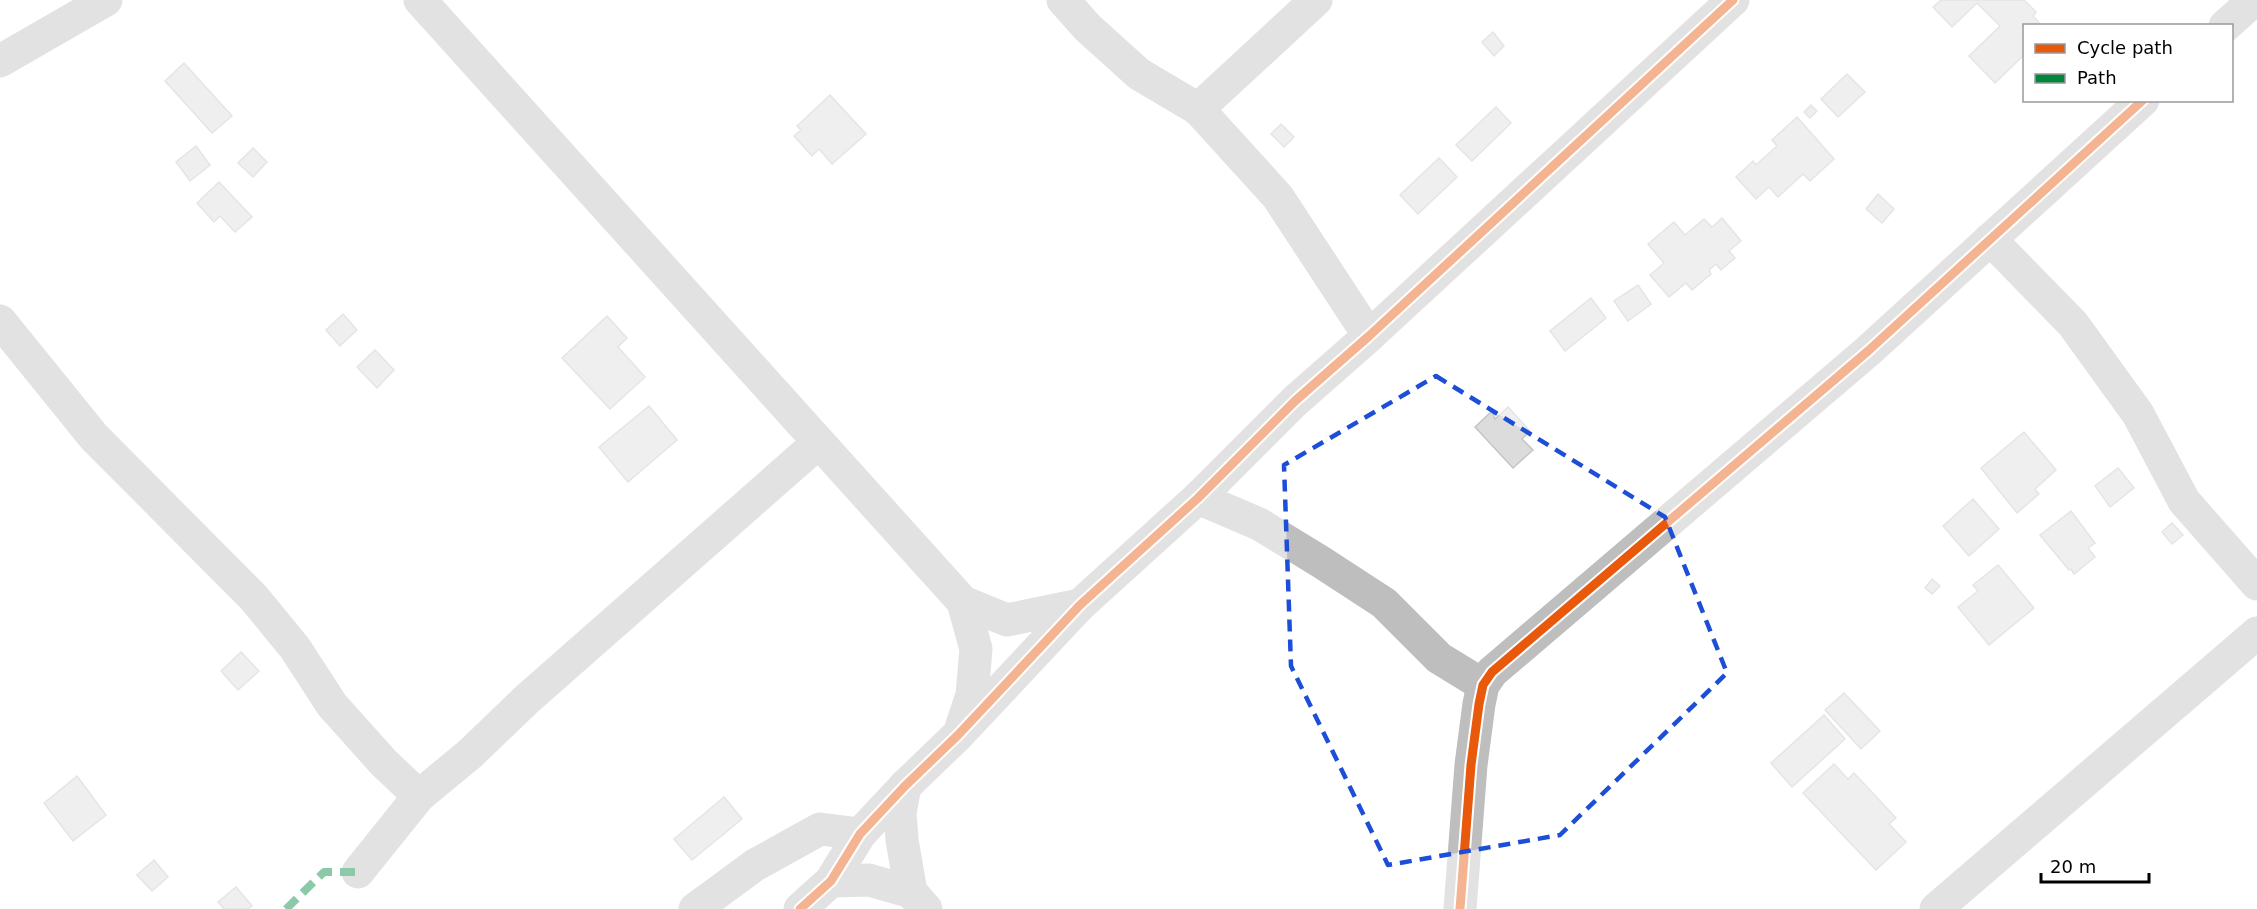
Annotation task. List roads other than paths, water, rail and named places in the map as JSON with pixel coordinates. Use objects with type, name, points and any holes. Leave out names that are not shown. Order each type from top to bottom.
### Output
[{"type":"street","points":[[0,61],[106,0]]},
{"type":"street","points":[[420,0],[963,602],[1007,620],[1080,605]]},
{"type":"street","points":[[1063,0],[1088,28],[1139,74],[1198,109],[1278,197],[1369,336]]},
{"type":"street","points":[[1198,109],[1316,0]]},
{"type":"street","points":[[800,909],[831,881],[860,834],[958,735],[1080,605],[1198,498],[1295,401],[1369,336],[1733,0]]},
{"type":"street","points":[[2227,24],[2254,0]]},
{"type":"street","points":[[1460,909],[1471,765],[1483,686],[1492,672],[1868,351],[2141,102]]},
{"type":"street","points":[[1990,239],[2073,324],[2138,414],[2184,501],[2257,584]]},
{"type":"street","points":[[0,321],[94,437],[254,598],[295,648],[332,705],[384,763],[419,796]]},
{"type":"street","points":[[358,872],[419,796],[471,753],[526,700],[818,443]]},
{"type":"street","points":[[1198,498],[1258,524],[1339,573],[1384,603],[1439,658],[1483,686]]},
{"type":"street","points":[[958,735],[972,695],[976,649],[963,602]]},
{"type":"street","points":[[1936,909],[2257,633]]},
{"type":"street","points":[[905,786],[900,813],[902,840],[918,901]]},
{"type":"street","points":[[694,909],[755,865],[820,829],[860,834]]},
{"type":"street","points":[[831,881],[869,880],[918,901]]}]
